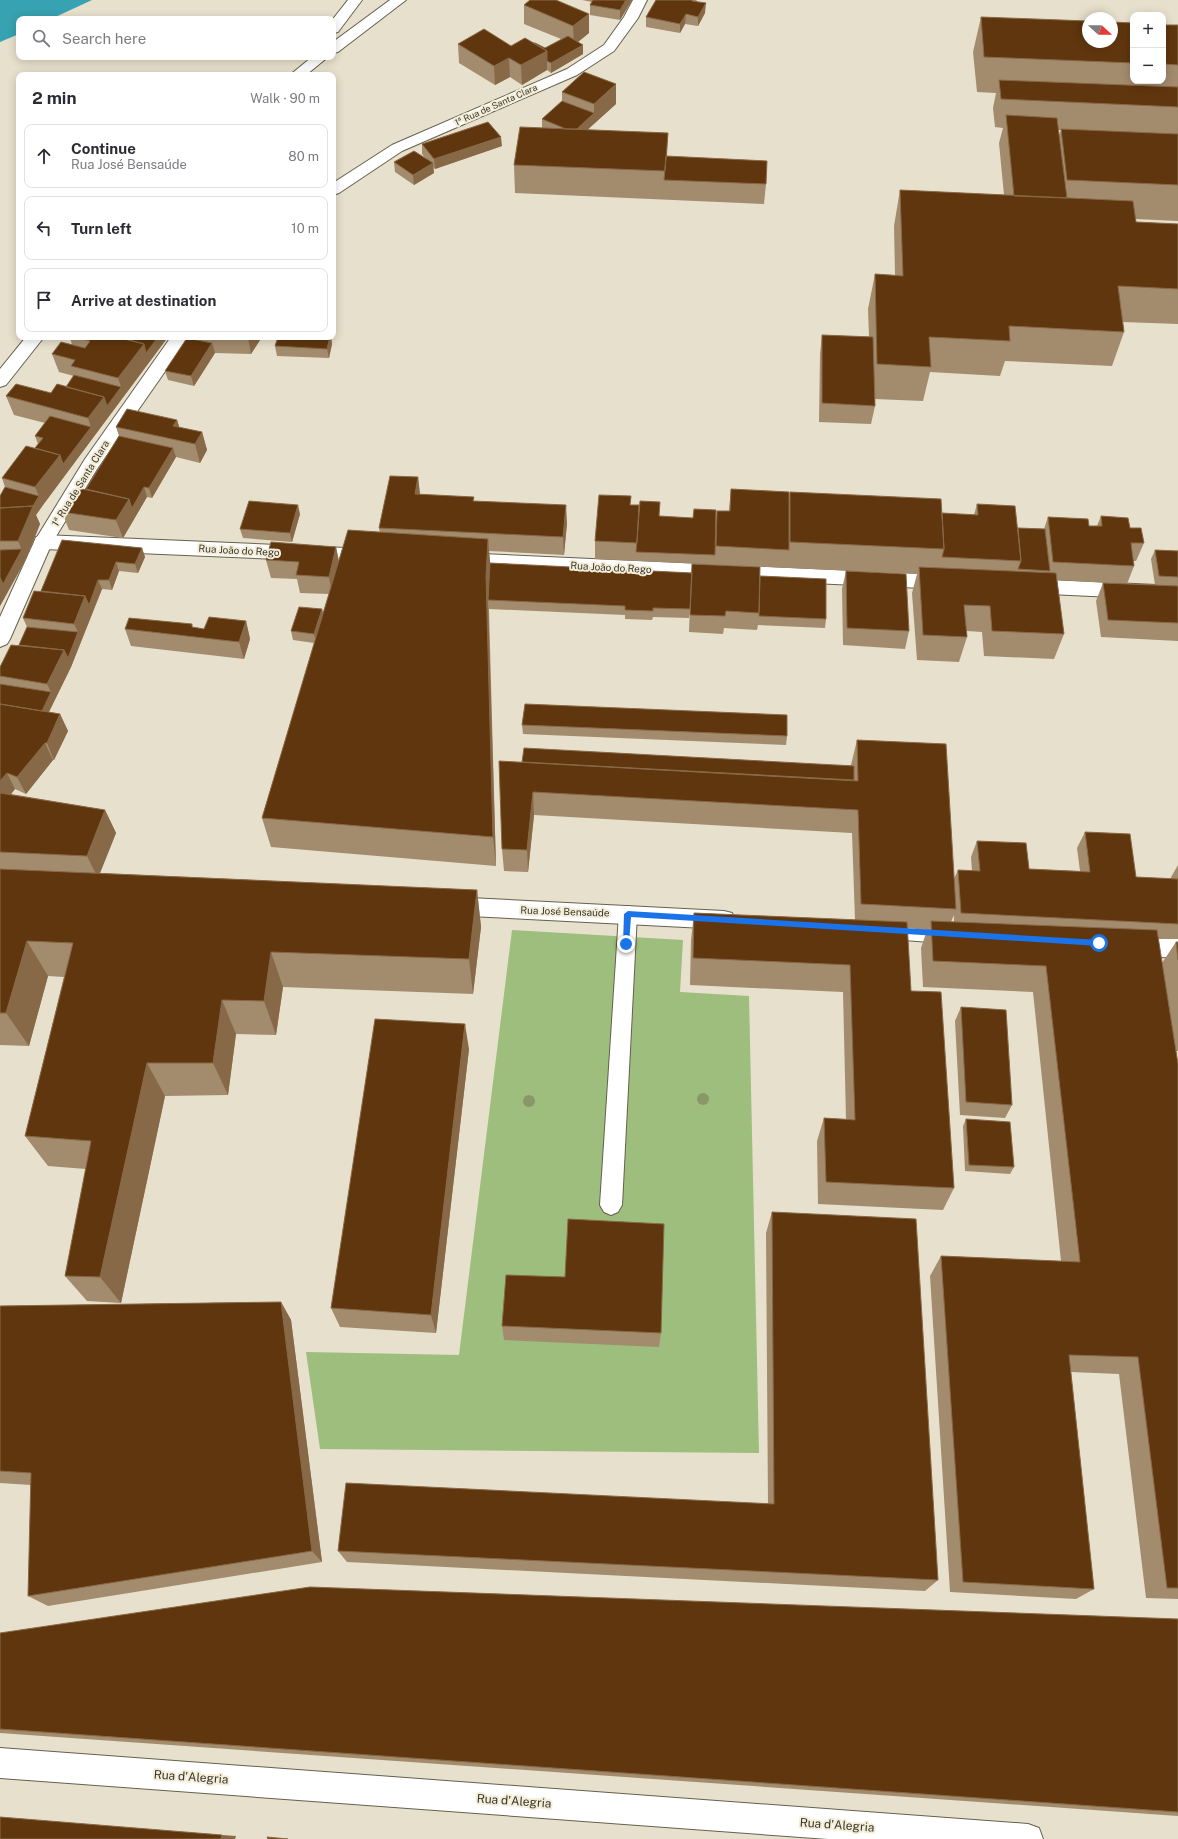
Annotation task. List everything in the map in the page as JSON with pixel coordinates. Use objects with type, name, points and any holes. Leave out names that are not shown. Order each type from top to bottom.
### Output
[{"type":"street","points":[[336,25],[355,0]]},
{"type":"street","points":[[336,46],[399,0]]},
{"type":"street","name":"1ª Rua de Santa Clara","points":[[336,188],[397,148],[572,72],[609,48],[631,18],[640,0]]},
{"type":"street","points":[[300,72],[309,60]]},
{"type":"street","points":[[301,72],[318,60]]},
{"type":"street","points":[[0,381],[33,340]]},
{"type":"street","name":"1ª Rua de Santa Clara","points":[[0,639],[43,542],[91,464],[178,340]]},
{"type":"street","name":"Rua João do Rego","points":[[43,542],[386,557]]},
{"type":"street","name":"Rua João do Rego","points":[[442,560],[959,583]]},
{"type":"street","points":[[1006,585],[1178,593]]},
{"type":"street","name":"Rua José Bensaúde","points":[[431,906],[628,914],[747,921]]},
{"type":"street","points":[[859,928],[979,936]]},
{"type":"street","points":[[1106,944],[1178,948]]},
{"type":"street","name":"Rua d'Alegria","points":[[0,1763],[1028,1839]]},
{"type":"lane","points":[[611,1205],[628,914]]},
{"type":"green space","points":[[512,930],[683,940],[680,992],[749,996],[759,1453],[320,1449],[306,1352],[459,1355]]},
{"type":"water","points":[[0,0],[92,0],[57,16],[16,16],[16,35],[0,42]]},
{"type":"building","points":[[530,0],[556,0],[589,14],[573,26],[524,5]]},
{"type":"building","points":[[593,0],[626,0],[620,10],[590,5]]},
{"type":"building","points":[[656,0],[692,0],[706,3],[698,17],[686,14],[680,24],[646,17]]},
{"type":"building","points":[[981,17],[1082,21],[1082,48],[1118,48],[1118,22],[1130,23],[1130,63],[984,57]]},
{"type":"building","points":[[1166,25],[1178,25],[1178,65],[1166,64]]},
{"type":"building","points":[[484,29],[511,46],[525,38],[547,51],[521,65],[509,58],[494,66],[458,44]]},
{"type":"building","points":[[568,36],[583,45],[551,63],[547,61],[547,51],[533,43],[545,48]]},
{"type":"building","points":[[584,72],[616,84],[594,104],[562,92]]},
{"type":"building","points":[[999,80],[1178,87],[1178,107],[1001,99]]},
{"type":"building","points":[[562,101],[594,113],[577,129],[566,129],[542,119]]},
{"type":"building","points":[[1006,115],[1057,118],[1067,198],[1014,196]]},
{"type":"building","points":[[488,122],[501,137],[434,159],[422,144]]},
{"type":"building","points":[[520,127],[668,133],[665,171],[514,165]]},
{"type":"building","points":[[1061,129],[1178,134],[1178,185],[1067,180]]},
{"type":"building","points":[[414,151],[433,163],[413,175],[394,162]]},
{"type":"building","points":[[666,156],[767,161],[766,184],[664,180]]},
{"type":"building","points":[[900,190],[1133,201],[1136,222],[1178,224],[1178,289],[1118,286],[1124,332],[1009,326],[1010,341],[929,337],[931,367],[877,364],[875,274],[903,276]]},
{"type":"building","points":[[822,335],[873,337],[875,406],[822,403]]},
{"type":"building","points":[[86,340],[129,340],[144,344],[118,378],[71,366],[75,360],[52,354],[61,342],[85,348],[90,341]]},
{"type":"building","points":[[129,340],[156,340],[146,353],[144,344]]},
{"type":"building","points":[[186,340],[197,340],[212,343],[191,376],[165,371]]},
{"type":"building","points":[[277,340],[329,340],[327,349],[275,346]]},
{"type":"building","points":[[74,375],[121,387],[107,406],[104,397],[66,387]]},
{"type":"building","points":[[16,384],[51,393],[57,384],[104,397],[88,418],[6,396]]},
{"type":"building","points":[[127,409],[177,420],[173,426],[202,432],[195,444],[116,427]]},
{"type":"building","points":[[50,416],[91,427],[63,464],[60,455],[35,448],[43,438],[35,436]]},
{"type":"building","points":[[119,436],[173,448],[149,488],[144,487],[132,508],[129,499],[86,489]]},
{"type":"building","points":[[26,446],[60,455],[35,487],[2,478]]},
{"type":"building","points":[[390,476],[418,477],[415,494],[474,497],[473,501],[566,505],[563,537],[379,528]]},
{"type":"building","points":[[5,487],[39,496],[33,506],[0,508],[0,496]]},
{"type":"building","points":[[78,488],[129,499],[116,520],[62,512]]},
{"type":"building","points":[[731,489],[789,492],[789,550],[716,546],[717,511],[730,511]]},
{"type":"building","points":[[790,492],[941,499],[944,549],[790,542]]},
{"type":"building","points":[[599,495],[631,496],[630,505],[639,505],[637,543],[595,541]]},
{"type":"building","points":[[249,501],[298,505],[290,533],[240,529]]},
{"type":"building","points":[[640,501],[660,502],[659,516],[693,518],[694,509],[716,510],[715,555],[636,552]]},
{"type":"building","points":[[977,504],[1015,506],[1021,561],[942,557],[944,549],[942,513],[978,515]]},
{"type":"building","points":[[33,506],[18,541],[0,541],[0,508]]},
{"type":"building","points":[[1101,516],[1128,518],[1130,528],[1141,528],[1144,543],[1131,543],[1134,566],[1053,562],[1048,517],[1088,519],[1089,526],[1102,526]]},
{"type":"building","points":[[1018,528],[1045,529],[1050,571],[1018,569],[1021,561]]},
{"type":"building","points":[[348,530],[488,539],[486,576],[493,837],[262,818]]},
{"type":"building","points":[[62,540],[142,548],[135,564],[116,562],[109,580],[98,580],[89,605],[85,596],[41,591]]},
{"type":"building","points":[[271,542],[336,547],[329,577],[296,575],[299,562],[266,560]]},
{"type":"building","points":[[22,549],[3,584],[0,577],[0,550]]},
{"type":"building","points":[[1155,550],[1178,551],[1178,577],[1159,576]]},
{"type":"building","points":[[490,563],[692,573],[690,609],[653,608],[653,611],[625,610],[625,606],[488,600]]},
{"type":"building","points":[[692,564],[760,567],[759,613],[726,611],[725,616],[690,615]]},
{"type":"building","points":[[919,567],[1056,573],[1064,634],[992,631],[990,606],[964,605],[967,637],[923,635]]},
{"type":"building","points":[[846,571],[906,574],[909,631],[847,628]]},
{"type":"building","points":[[760,576],[826,579],[826,619],[759,616]]},
{"type":"building","points":[[1103,583],[1178,586],[1178,623],[1108,620]]},
{"type":"building","points":[[34,591],[85,596],[74,624],[23,618]]},
{"type":"building","points":[[299,607],[322,609],[314,634],[291,631]]},
{"type":"building","points":[[209,617],[246,621],[239,642],[125,629],[129,618],[192,624],[192,627],[204,629]]},
{"type":"building","points":[[27,627],[78,632],[68,658],[64,650],[19,645]]},
{"type":"building","points":[[11,645],[64,650],[47,684],[0,676],[0,667]]},
{"type":"building","points":[[0,684],[51,692],[42,711],[0,704]]},
{"type":"building","points":[[0,704],[60,714],[47,743],[45,743],[17,777],[7,773],[0,781]]},
{"type":"building","points":[[525,704],[787,715],[787,736],[522,725]]},
{"type":"building","points":[[857,740],[946,744],[956,909],[861,904],[858,810],[533,792],[527,850],[502,849],[499,761],[858,781]]},
{"type":"building","points":[[524,748],[854,766],[854,780],[522,762]]},
{"type":"building","points":[[0,793],[105,810],[87,856],[0,852]]},
{"type":"building","points":[[1085,832],[1130,834],[1136,877],[1178,879],[1178,924],[961,913],[958,870],[980,871],[977,841],[1026,843],[1029,869],[1090,872]]},
{"type":"building","points":[[0,869],[477,890],[469,959],[271,952],[264,1001],[222,1000],[213,1063],[147,1063],[100,1277],[65,1276],[91,1141],[25,1136],[73,943],[27,941],[6,1013],[0,1013]]},
{"type":"building","points":[[694,913],[907,922],[911,991],[941,992],[954,1188],[826,1182],[824,1118],[855,1120],[850,965],[693,958]]},
{"type":"building","points":[[931,921],[1157,930],[1178,1064],[1178,1588],[1167,1588],[1138,1357],[1069,1355],[1094,1589],[963,1582],[941,1256],[1080,1262],[1046,966],[933,961]]},
{"type":"building","points":[[1176,942],[1178,942],[1178,960]]},
{"type":"building","points":[[961,1007],[1006,1010],[1012,1105],[966,1102]]},
{"type":"building","points":[[375,1019],[465,1024],[431,1315],[331,1308]]},
{"type":"building","points":[[966,1119],[1010,1122],[1014,1167],[969,1165]]},
{"type":"building","points":[[772,1212],[916,1219],[938,1580],[338,1551],[346,1483],[774,1504]]},
{"type":"building","points":[[568,1219],[664,1224],[661,1333],[502,1326],[506,1275],[565,1277]]},
{"type":"building","points":[[281,1302],[312,1551],[28,1596],[31,1473],[0,1471],[0,1306]]},
{"type":"building","points":[[310,1587],[1178,1619],[1178,1812],[0,1729],[0,1633]]},
{"type":"building","points":[[0,1817],[222,1835],[221,1839],[0,1839]]},
{"type":"building","points":[[267,1837],[288,1839],[268,1839]]},
{"type":"route","points":[[626,944],[628,914],[1099,943]]}]
